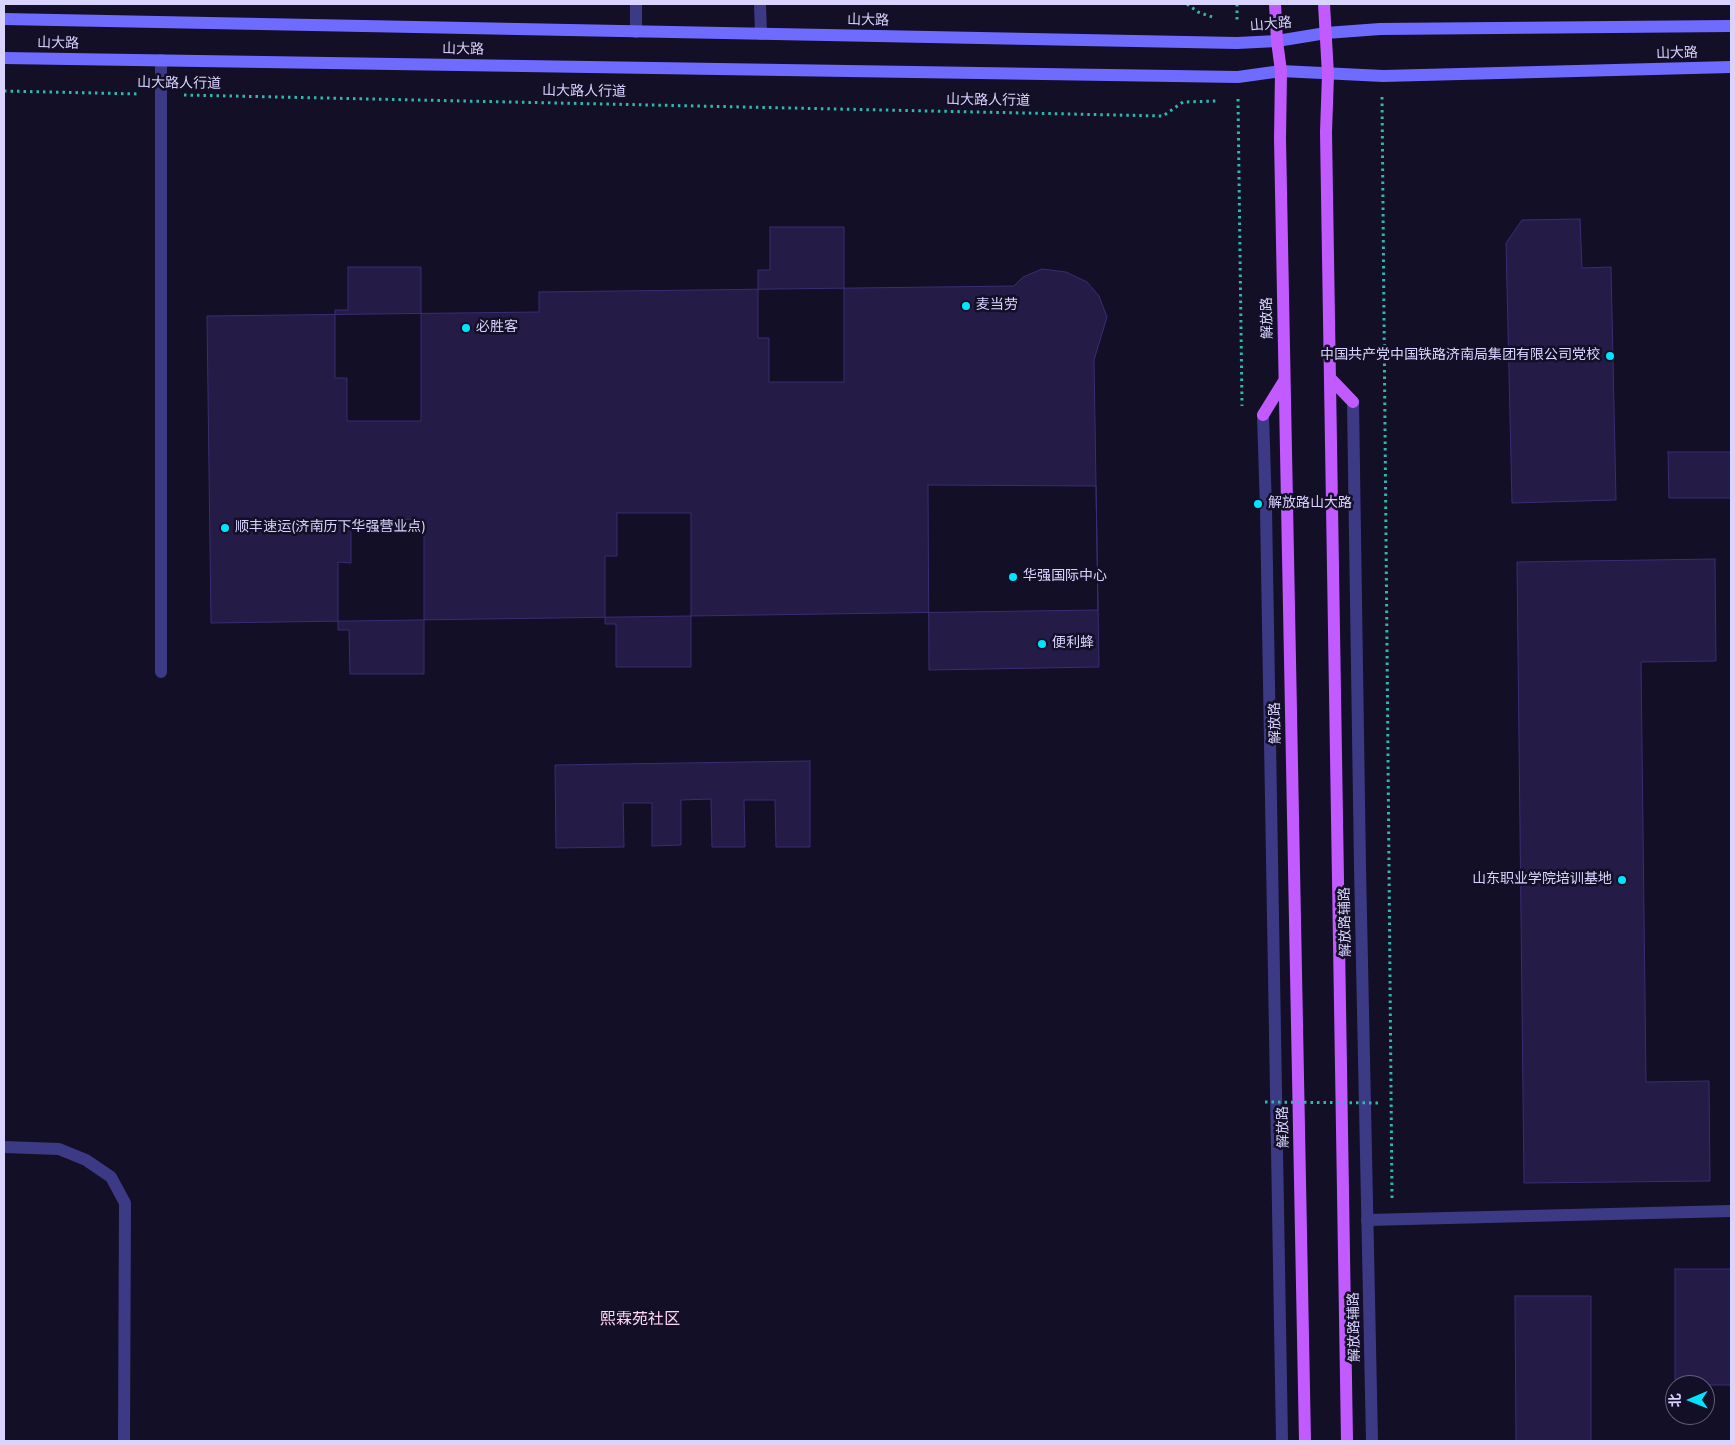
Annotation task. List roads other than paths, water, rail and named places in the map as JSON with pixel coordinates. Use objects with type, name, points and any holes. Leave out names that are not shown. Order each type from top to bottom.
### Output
[{"type":"main road","name":"解放路","points":[[1275,4],[1277,41],[1282,71],[1280,139],[1284,381],[1305,1441]]},
{"type":"main road","points":[[1324,4],[1328,75],[1326,132],[1347,1441]]},
{"type":"main road","name":"山大路","points":[[4,19],[1237,43],[1277,41],[1326,33],[1380,29],[1731,26]]},
{"type":"main road","name":"山大路","points":[[4,58],[1238,77],[1282,71],[1328,75],[1382,76],[1731,67]]},
{"type":"main road","points":[[1330,378],[1353,402]]},
{"type":"main road","points":[[1263,415],[1284,381]]},
{"type":"street","points":[[636,4],[636,32]]},
{"type":"street","points":[[760,4],[761,34]]},
{"type":"street","points":[[161,60],[161,672]]},
{"type":"street","name":"解放路辅路","points":[[1353,402],[1372,1441]]},
{"type":"street","points":[[1263,415],[1282,1441]]},
{"type":"street","points":[[4,1147],[59,1149],[86,1160],[111,1177],[124,1203],[124,1441]]},
{"type":"street","points":[[1367,1220],[1731,1211]]},
{"type":"place","name":"麦当劳","points":[[966,306]]},
{"type":"place","name":"必胜客","points":[[466,328]]},
{"type":"place","name":"中国共产党中国铁路济南局集团有限公司党校","points":[[1610,356]]},
{"type":"place","name":"解放路山大路","points":[[1258,504]]},
{"type":"place","name":"顺丰速运(济南历下华强营业点)","points":[[225,528]]},
{"type":"place","name":"华强国际中心","points":[[1013,577]]},
{"type":"place","name":"便利蜂","points":[[1042,644]]},
{"type":"place","name":"山东职业学院培训基地","points":[[1622,880]]},
{"type":"district","name":"熙霖苑社区","points":[[640,1320]]}]
